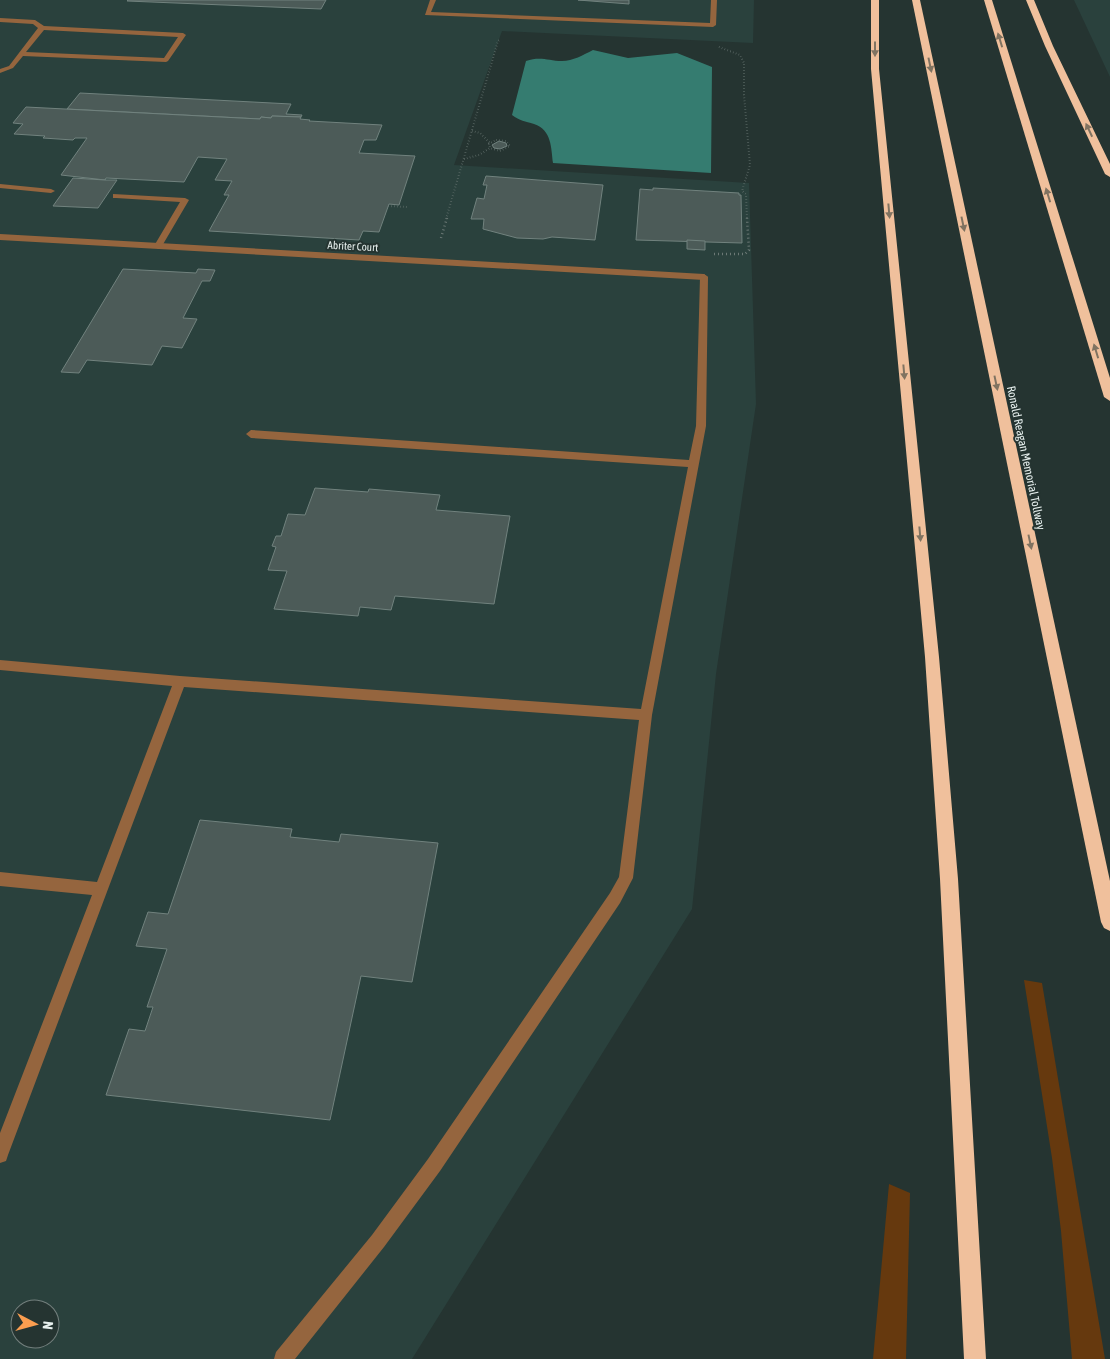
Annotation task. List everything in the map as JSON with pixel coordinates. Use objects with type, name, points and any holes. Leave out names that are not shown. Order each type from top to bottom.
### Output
[{"type":"highway","points":[[875,0],[875,69],[932,657],[949,879],[976,1359]]},
{"type":"highway","name":"Ronald Reagan Memorial Tollway","points":[[916,0],[1110,922]]},
{"type":"highway","points":[[988,0],[1110,397]]},
{"type":"highway","points":[[1030,0],[1049,46],[1110,174]]},
{"type":"street","points":[[433,0],[427,14],[713,25],[714,0]]},
{"type":"street","points":[[0,20],[36,22],[42,28],[183,35],[166,60],[21,54]]},
{"type":"street","points":[[0,71],[11,67],[42,28]]},
{"type":"street","points":[[0,186],[51,191]]},
{"type":"street","points":[[116,196],[185,200],[158,246]]},
{"type":"street","name":"Abriter Court","points":[[0,237],[704,277],[701,426],[693,464]]},
{"type":"street","points":[[251,434],[693,464],[646,715],[626,878],[615,898],[434,1164],[378,1241],[283,1359]]},
{"type":"street","points":[[0,665],[180,681],[646,715]]},
{"type":"street","points":[[0,1155],[180,681]]},
{"type":"street","points":[[0,878],[102,889]]},
{"type":"path","points":[[440,238],[498,42],[505,37]]},
{"type":"path","points":[[712,46],[735,52],[740,55],[744,63],[744,95],[750,165],[742,191],[746,194],[749,250],[745,254],[714,254]]},
{"type":"path","points":[[472,131],[484,135],[490,143],[490,148]]},
{"type":"path","points":[[464,159],[479,155],[490,148],[502,151],[510,146],[503,140],[490,143]]},
{"type":"path","points":[[388,206],[407,207]]},
{"type":"shaded area","points":[[0,0],[754,0],[753,43],[502,31],[454,165],[749,183],[756,404],[716,674],[692,909],[412,1359],[0,1359]]},
{"type":"shaded area","points":[[1074,0],[1110,0],[1110,77]]},
{"type":"shaded area","points":[[593,50],[628,58],[677,53],[712,67],[711,173],[553,163],[550,140],[544,131],[534,124],[520,120],[512,115],[526,61],[540,59],[566,61]]},
{"type":"shaded area","points":[[1024,980],[1042,983],[1105,1359],[1072,1359],[1061,1231],[1052,1158]]},
{"type":"shaded area","points":[[889,1184],[910,1193],[906,1359],[873,1359]]},
{"type":"building","points":[[128,0],[326,0],[321,9]]},
{"type":"building","points":[[578,0],[629,0],[629,4]]},
{"type":"building","points":[[80,93],[291,104],[286,114],[302,115],[301,117],[261,117],[260,119],[67,109]]},
{"type":"building","points":[[26,107],[260,119],[261,117],[271,118],[272,116],[301,117],[300,119],[309,121],[382,125],[376,140],[364,140],[359,153],[415,156],[399,205],[389,204],[379,232],[363,231],[359,240],[209,231],[229,195],[224,195],[232,181],[215,180],[227,159],[198,157],[184,182],[106,178],[105,180],[61,175],[87,138],[75,138],[73,140],[14,134],[23,124],[13,123]]},
{"type":"building","points":[[499,141],[506,143],[507,146],[500,149],[494,148],[492,145]]},
{"type":"building","points":[[486,176],[603,185],[595,240],[552,237],[543,239],[517,238],[483,229],[484,219],[471,219],[477,198],[484,199],[487,185],[483,185]]},
{"type":"building","points":[[73,178],[117,180],[98,208],[53,206]]},
{"type":"building","points":[[653,188],[739,193],[741,195],[742,243],[636,240],[640,189],[653,190]]},
{"type":"building","points":[[687,240],[705,241],[705,250],[687,249]]},
{"type":"building","points":[[123,269],[196,273],[198,269],[215,270],[210,281],[202,281],[183,318],[197,319],[182,348],[162,346],[152,365],[87,360],[79,373],[61,372]]},
{"type":"building","points":[[315,488],[368,492],[369,489],[440,495],[436,510],[510,516],[494,604],[395,596],[391,610],[360,607],[358,616],[274,609],[287,571],[268,570],[276,547],[272,546],[276,536],[281,536],[288,514],[305,515]]},
{"type":"building","points":[[200,820],[292,829],[290,837],[339,842],[341,834],[438,843],[412,982],[361,976],[330,1120],[106,1095],[129,1029],[145,1031],[153,1007],[147,1007],[167,949],[136,946],[148,912],[168,914]]}]
